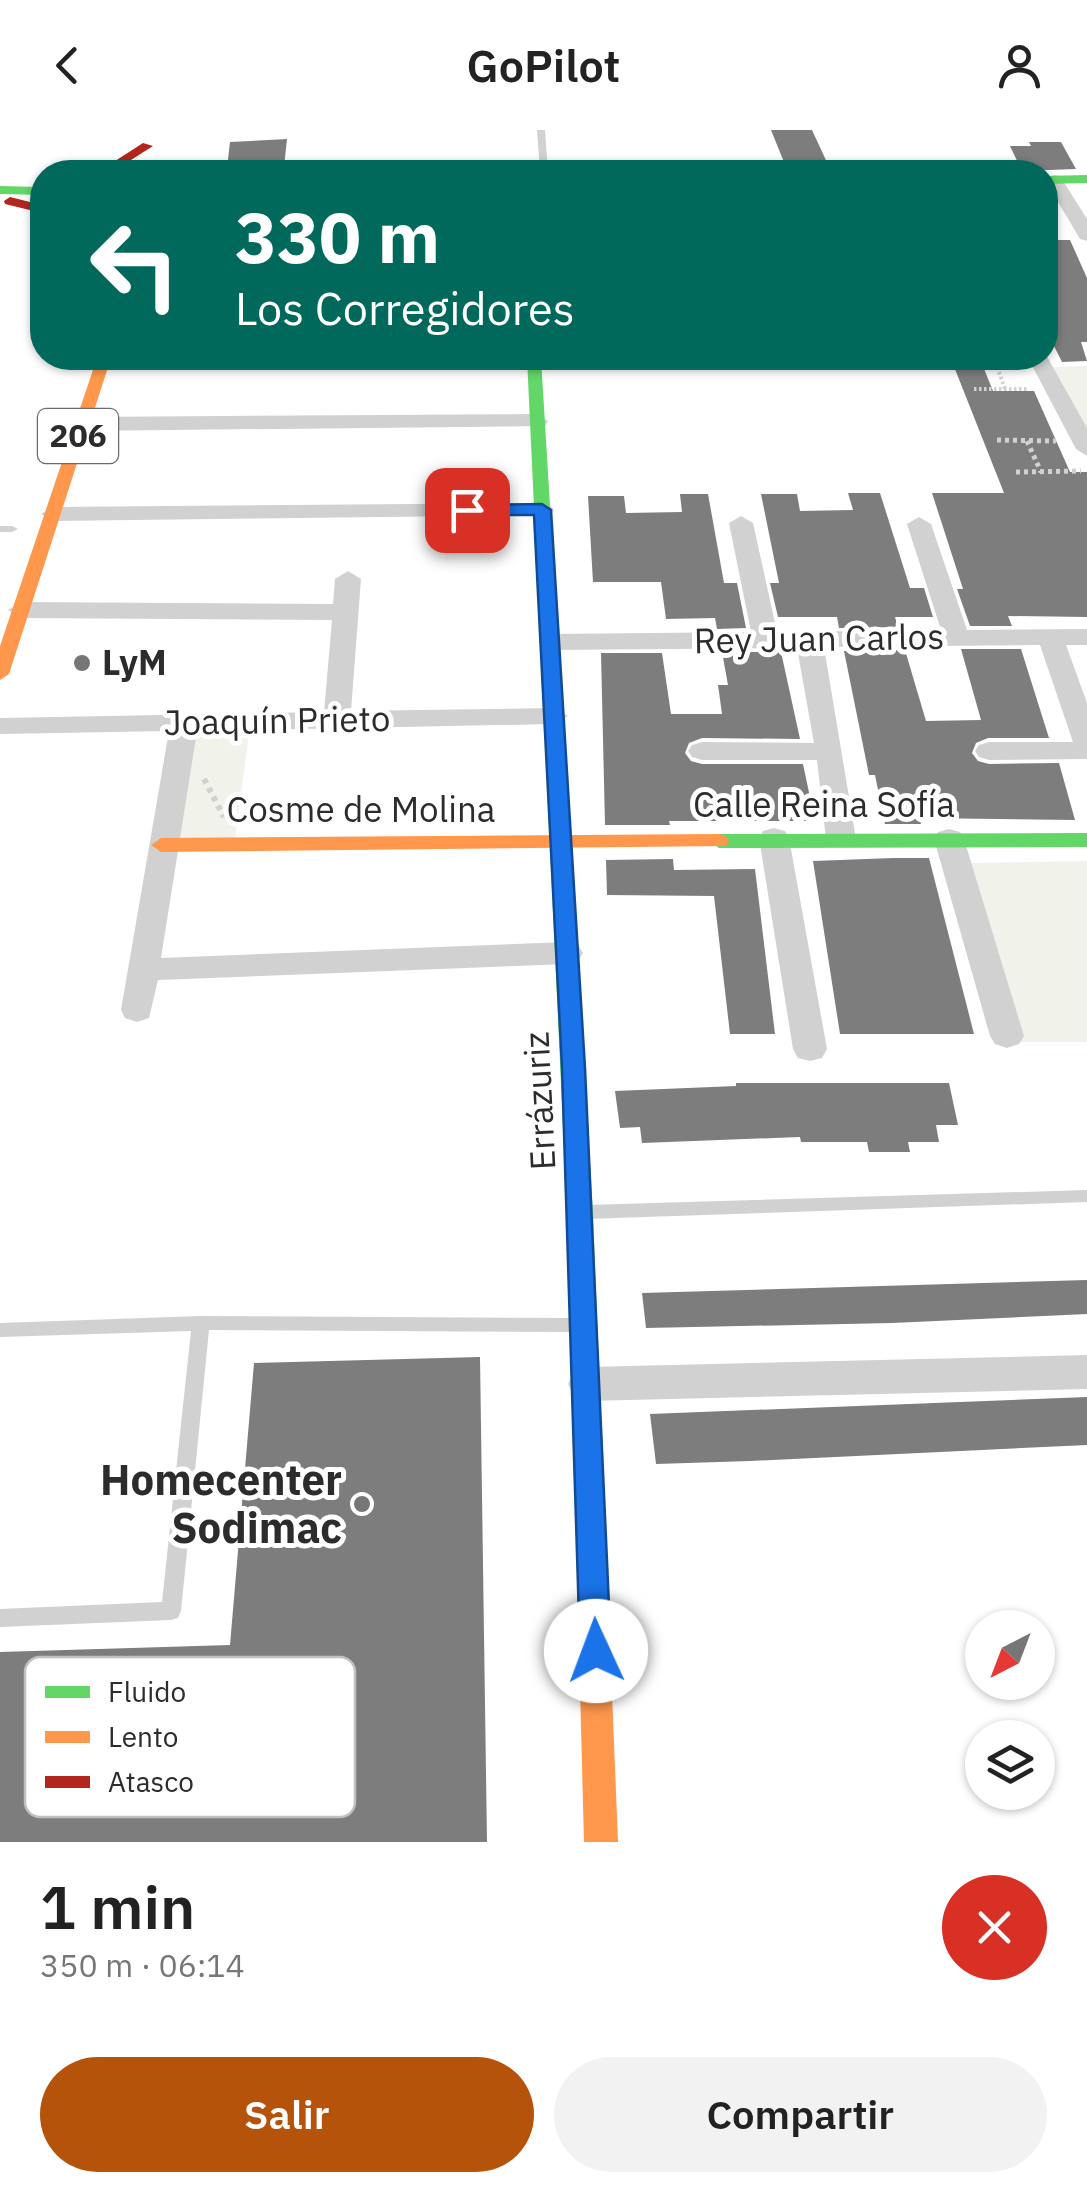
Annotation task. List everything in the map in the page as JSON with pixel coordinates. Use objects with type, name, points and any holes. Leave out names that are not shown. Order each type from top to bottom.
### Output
[{"type":"main road","points":[[120,160],[150,138]]},
{"type":"main road","points":[[1058,186],[1087,180]]},
{"type":"main road","points":[[1058,188],[1087,194]]},
{"type":"main road","points":[[3,198],[30,192]]},
{"type":"main road","points":[[3,198],[30,203]]},
{"type":"main road","name":"206","points":[[0,674],[100,370]]},
{"type":"main road","name":"Errázuriz","points":[[535,370],[588,1384],[601,1842]]},
{"type":"main road","points":[[11,527],[53,514]]},
{"type":"main road","name":"Calle Reina Sofía","points":[[561,845],[774,838],[1087,840]]},
{"type":"main road","name":"Cosme de Molina","points":[[161,845],[561,845]]},
{"type":"street","points":[[1058,195],[1087,235]]},
{"type":"street","points":[[1045,370],[1083,445]]},
{"type":"street","points":[[82,424],[537,422]]},
{"type":"street","points":[[53,514],[542,510]]},
{"type":"street","points":[[741,522],[766,640]]},
{"type":"street","points":[[919,524],[956,637]]},
{"type":"street","points":[[338,720],[348,579]]},
{"type":"street","points":[[21,610],[346,612]]},
{"type":"street","points":[[1050,636],[1087,742]]},
{"type":"street","name":"Rey Juan Carlos","points":[[550,642],[1087,637]]},
{"type":"street","points":[[808,639],[830,752],[841,839]]},
{"type":"street","name":"Joaquín Prieto","points":[[0,726],[182,736],[338,720],[554,716]]},
{"type":"street","points":[[137,1010],[161,845],[182,736]]},
{"type":"street","points":[[702,750],[830,752]]},
{"type":"street","points":[[989,751],[1087,750]]},
{"type":"street","points":[[774,838],[810,1049]]},
{"type":"street","points":[[950,839],[1006,1036]]},
{"type":"street","points":[[143,970],[567,953]]},
{"type":"street","points":[[588,1384],[1087,1372]]},
{"type":"lane","points":[[540,130],[543,160]]},
{"type":"lane","points":[[580,1212],[1087,1196]]},
{"type":"lane","points":[[0,1330],[201,1323],[585,1325]]},
{"type":"lane","points":[[0,1618],[171,1612],[201,1323]]},
{"type":"path","points":[[998,370],[1005,388]]},
{"type":"path","points":[[974,389],[1054,388]]},
{"type":"path","points":[[997,440],[1083,445]]},
{"type":"path","points":[[1028,441],[1041,472]]},
{"type":"path","points":[[1016,472],[1087,471]]},
{"type":"path","points":[[182,736],[227,823],[253,845]]},
{"type":"shaded area","points":[[1087,366],[1087,443],[1052,370]]},
{"type":"shaded area","points":[[249,735],[235,838],[169,838],[191,736]]},
{"type":"shaded area","points":[[1087,861],[1087,1042],[1020,1042],[971,863]]},
{"type":"building","points":[[771,130],[812,130],[826,160],[783,160]]},
{"type":"building","points":[[287,139],[285,160],[228,160],[230,142]]},
{"type":"building","points":[[1029,142],[1061,142],[1076,169],[1058,170],[1058,160],[1017,160],[1010,146],[1031,146]]},
{"type":"building","points":[[1058,240],[1070,240],[1087,278],[1087,342],[1081,342],[1087,361],[1062,362],[1058,354]]},
{"type":"building","points":[[955,370],[984,370],[993,391],[1034,391],[1070,472],[1087,472],[1087,617],[1008,616],[1012,626],[970,626],[957,589],[963,589],[932,493],[1004,493]]},
{"type":"building","points":[[848,493],[880,493],[910,588],[924,588],[933,617],[895,617],[898,627],[839,628],[837,617],[778,617],[770,583],[779,583],[761,494],[797,494],[800,511],[853,510]]},
{"type":"building","points":[[680,494],[708,494],[724,583],[737,583],[746,628],[717,629],[715,618],[666,619],[661,582],[593,582],[588,496],[624,496],[626,513],[682,512]]},
{"type":"building","points":[[961,649],[1021,649],[1049,738],[988,738],[976,743],[972,753],[978,761],[989,764],[1059,763],[1075,820],[919,818],[921,824],[885,824],[875,775],[869,775],[844,651],[905,650],[926,721],[981,720]]},
{"type":"building","points":[[722,652],[781,652],[800,739],[702,738],[689,743],[685,753],[691,761],[702,764],[803,764],[815,821],[605,825],[601,653],[662,653],[671,714],[722,714],[718,685],[728,685]]},
{"type":"building","points":[[929,858],[974,1034],[840,1034],[813,861]]},
{"type":"building","points":[[673,859],[674,870],[755,869],[775,1034],[730,1034],[714,896],[607,895],[606,860]]},
{"type":"building","points":[[736,1083],[949,1083],[958,1125],[936,1125],[939,1142],[908,1142],[910,1152],[869,1152],[867,1142],[801,1142],[800,1137],[642,1143],[640,1127],[620,1128],[615,1091]]},
{"type":"building","points":[[1087,1280],[1087,1314],[892,1323],[646,1328],[642,1293]]},
{"type":"building","name":"Homecenter Sodimac","points":[[480,1357],[487,1842],[0,1842],[0,1652],[230,1645],[254,1363]]},
{"type":"building","points":[[1087,1397],[1087,1445],[750,1461],[656,1464],[650,1414]]},
{"type":"traffic: fast","points":[[1058,180],[1087,179]]},
{"type":"traffic: fast","points":[[0,190],[30,191]]},
{"type":"traffic: fast","points":[[535,370],[580,1212],[587,1422]]},
{"type":"traffic: fast","points":[[719,841],[1087,840]]},
{"type":"traffic: slow","points":[[0,674],[100,370]]},
{"type":"traffic: slow","points":[[161,845],[719,841]]},
{"type":"traffic: slow","points":[[587,1422],[601,1842]]},
{"type":"traffic: jam","points":[[124,160],[147,146]]},
{"type":"traffic: jam","points":[[10,201],[30,206]]},
{"type":"place","name":"LyM","points":[[82,663]]},
{"type":"place","name":"Homecenter Sodimac","points":[[362,1504]]},
{"type":"route","points":[[467,510],[542,510],[574,1068],[596,1651]]}]
